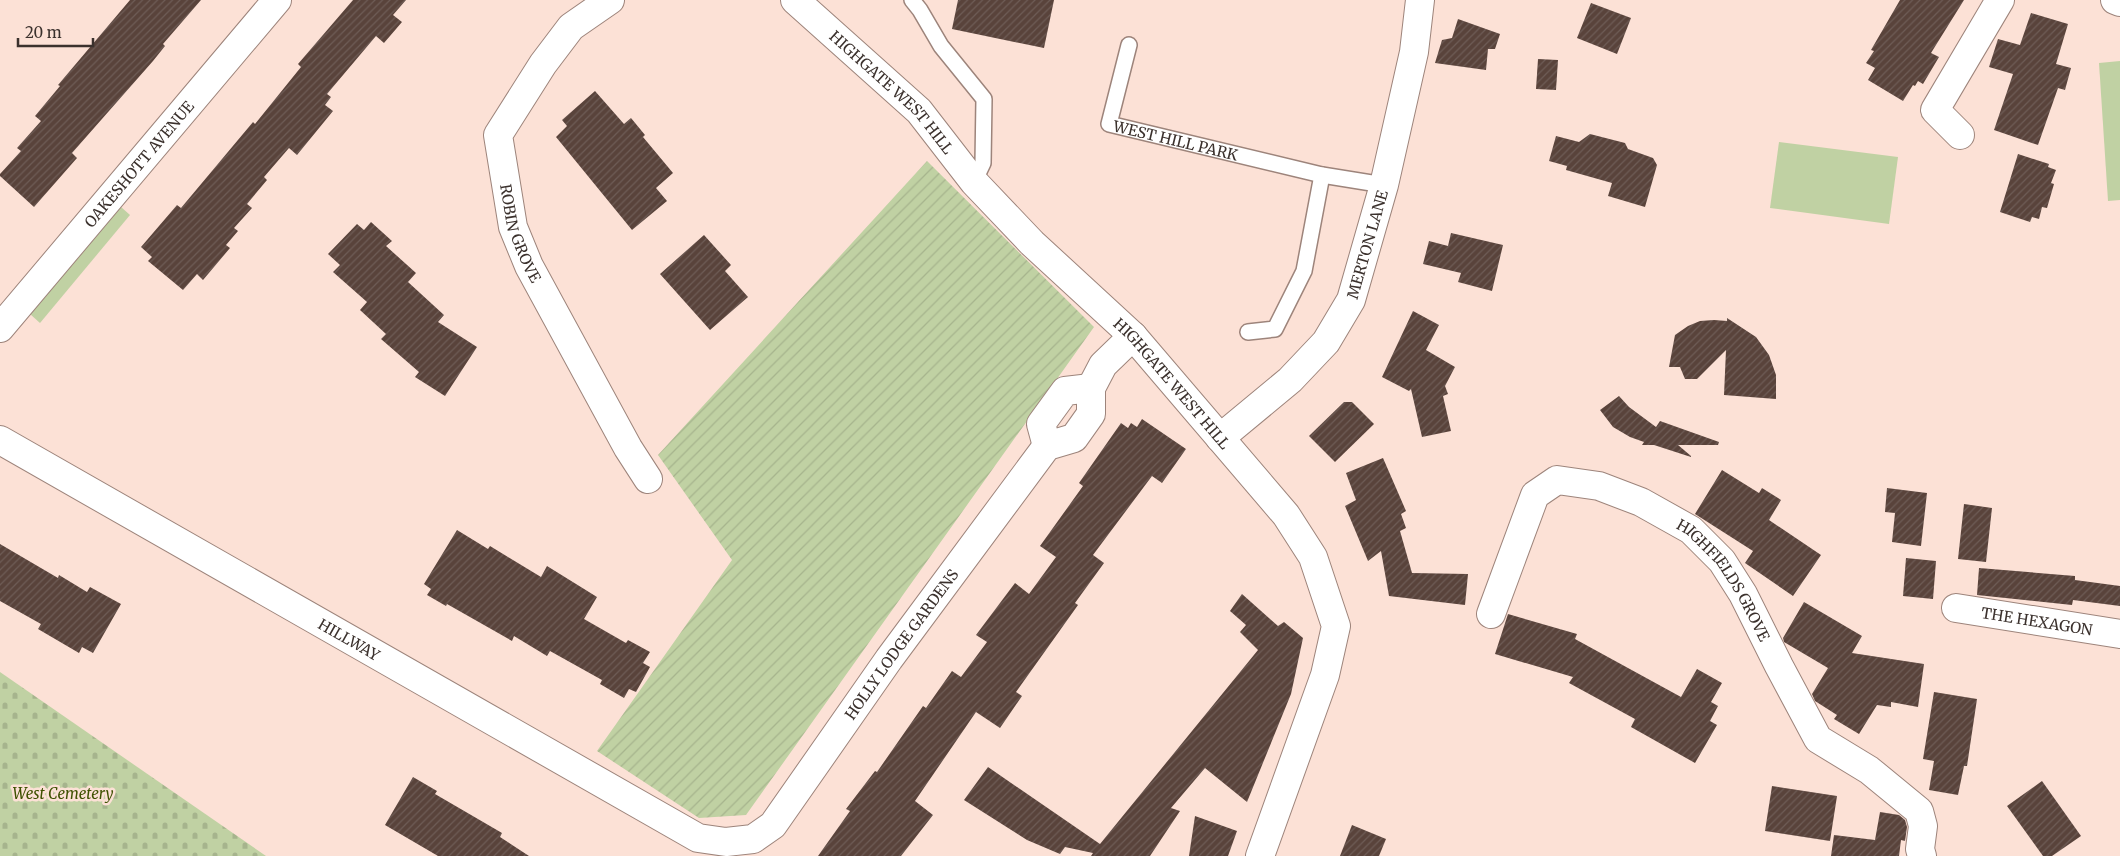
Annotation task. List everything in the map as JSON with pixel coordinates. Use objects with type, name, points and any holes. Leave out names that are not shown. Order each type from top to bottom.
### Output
[{"type":"street","name":"OAKESHOTT AVENUE","points":[[0,328],[277,0]]},
{"type":"street","name":"ROBIN GROVE","points":[[610,0],[571,27],[543,64],[498,134],[513,227],[529,266],[628,448],[648,479]]},
{"type":"street","name":"HIGHGATE WEST HILL","points":[[795,0],[918,111],[974,182],[1032,243],[1132,336],[1286,515],[1313,557],[1336,626],[1325,675],[1260,856]]},
{"type":"street","name":"MERTON LANE","points":[[1220,438],[1290,380],[1326,342],[1351,300],[1384,185],[1414,52],[1420,0]]},
{"type":"street","points":[[1960,135],[1935,110],[2000,0]]},
{"type":"street","points":[[2115,0],[2120,2]]},
{"type":"street","name":"HOLLY LODGE GARDENS","points":[[696,847],[726,842],[757,848],[889,659],[1048,446],[1074,438],[1091,414],[1091,388],[1103,365],[1132,336]]},
{"type":"street","name":"HILLWAY","points":[[0,440],[696,847]]},
{"type":"street","name":"HIGHFIELDS GROVE","points":[[1491,614],[1535,495],[1557,480],[1598,486],[1641,502],[1691,530],[1722,561],[1743,594],[1778,666],[1818,739],[1869,770],[1919,810],[1923,826],[1920,849],[1922,856]]},
{"type":"street","name":"THE HEXAGON","points":[[1956,608],[2120,634]]},
{"type":"lane","points":[[912,0],[941,46],[984,99],[983,163],[974,182]]},
{"type":"lane","name":"WEST HILL PARK","points":[[1129,45],[1109,124],[1322,175],[1384,185]]},
{"type":"lane","points":[[1248,332],[1276,329],[1304,271],[1322,175]]},
{"type":"green space","points":[[2120,61],[2120,200],[2108,201],[2099,63]]},
{"type":"green space","points":[[1779,142],[1898,157],[1889,224],[1770,208]]},
{"type":"green space","points":[[927,161],[1094,327],[746,815],[699,818],[597,751],[732,560],[658,455]]},
{"type":"green space","points":[[121,207],[130,215],[40,323],[30,314]]},
{"type":"green space","name":"West Cemetery","points":[[0,672],[266,856],[0,856]]},
{"type":"building","points":[[130,0],[201,0],[163,44],[165,46],[153,61],[72,153],[77,158],[34,207],[0,174],[21,151],[17,148],[41,121],[35,116],[60,86],[58,85]]},
{"type":"building","points":[[353,0],[406,0],[393,15],[402,22],[384,43],[376,36],[327,94],[331,97],[325,105],[333,111],[297,155],[289,148],[264,177],[267,180],[247,204],[252,208],[234,228],[238,231],[226,245],[230,248],[203,280],[197,274],[183,290],[148,261],[152,257],[141,247],[177,205],[181,208],[253,122],[255,124],[301,67],[298,64]]},
{"type":"building","points":[[958,0],[1054,0],[1044,48],[952,29]]},
{"type":"building","points":[[1900,0],[1964,0],[1931,53],[1939,57],[1923,84],[1918,81],[1915,86],[1913,85],[1903,101],[1868,80],[1875,68],[1866,63],[1874,51],[1871,50]]},
{"type":"building","points":[[1591,3],[1631,18],[1617,54],[1577,38]]},
{"type":"building","points":[[2031,13],[2068,24],[2056,64],[2071,68],[2065,90],[2058,88],[2038,145],[1994,130],[2013,74],[1989,67],[1998,39],[2020,45]]},
{"type":"building","points":[[1458,19],[1500,34],[1495,49],[1488,49],[1486,70],[1435,63],[1442,40],[1452,38]]},
{"type":"building","points":[[1538,59],[1558,60],[1556,90],[1536,89]]},
{"type":"building","points":[[595,91],[624,124],[631,118],[645,135],[643,137],[673,173],[656,188],[667,201],[632,230],[556,137],[567,126],[562,120]]},
{"type":"building","points":[[1590,134],[1625,143],[1628,149],[1653,158],[1657,165],[1645,207],[1608,196],[1612,183],[1566,170],[1567,166],[1549,161],[1556,136],[1579,142]]},
{"type":"building","points":[[2018,154],[2049,164],[2048,167],[2056,170],[2051,183],[2054,184],[2047,208],[2042,207],[2039,219],[2032,217],[2030,222],[2000,212]]},
{"type":"building","points":[[371,222],[392,241],[386,246],[416,273],[408,282],[444,315],[438,322],[477,347],[445,396],[415,377],[419,372],[381,339],[386,334],[360,310],[367,302],[333,272],[340,265],[328,254],[357,224],[364,230]]},
{"type":"building","points":[[1451,233],[1503,245],[1492,291],[1458,282],[1461,273],[1423,264],[1429,241],[1448,246]]},
{"type":"building","points":[[704,235],[731,265],[725,271],[748,297],[710,330],[660,274]]},
{"type":"building","points":[[1413,311],[1439,325],[1426,350],[1455,367],[1445,386],[1448,394],[1443,396],[1451,431],[1422,437],[1411,389],[1409,391],[1382,377]]},
{"type":"building","points":[[1727,318],[1756,337],[1769,355],[1776,375],[1776,399],[1724,395],[1726,350],[1697,379],[1685,379],[1680,367],[1669,367],[1675,335],[1688,326],[1700,321],[1727,321]]},
{"type":"building","points":[[1619,396],[1629,407],[1656,427],[1660,421],[1719,442],[1718,445],[1678,445],[1691,457],[1654,445],[1642,445],[1644,442],[1630,437],[1613,427],[1600,410]]},
{"type":"building","points":[[1344,402],[1352,402],[1374,424],[1335,462],[1309,436]]},
{"type":"building","points":[[1142,419],[1186,449],[1162,483],[1152,476],[1093,555],[1104,563],[1075,603],[1078,605],[1016,692],[1022,696],[1000,728],[976,712],[915,801],[933,815],[901,856],[818,856],[850,811],[846,809],[875,771],[877,772],[923,706],[926,708],[952,671],[961,677],[987,642],[976,635],[1015,583],[1029,594],[1056,557],[1040,546],[1083,486],[1079,483],[1121,423],[1128,428],[1131,423],[1137,427]]},
{"type":"building","points":[[1383,458],[1406,511],[1401,514],[1406,528],[1400,531],[1412,573],[1468,574],[1465,605],[1389,596],[1381,551],[1368,561],[1345,506],[1356,500],[1346,473]]},
{"type":"building","points":[[1722,470],[1759,493],[1762,488],[1781,500],[1769,520],[1821,555],[1793,596],[1745,563],[1753,551],[1695,514]]},
{"type":"building","points":[[1887,488],[1927,493],[1921,546],[1892,542],[1895,513],[1885,512]]},
{"type":"building","points":[[1964,504],[1992,508],[1986,562],[1958,559]]},
{"type":"building","points":[[457,530],[488,549],[490,546],[541,577],[547,566],[597,597],[584,619],[626,643],[628,640],[650,652],[643,663],[650,667],[636,692],[629,689],[624,698],[600,684],[602,680],[550,651],[547,656],[514,636],[512,641],[447,604],[446,606],[427,595],[431,589],[424,584]]},
{"type":"building","points":[[0,544],[58,578],[59,575],[87,592],[90,587],[121,604],[93,653],[82,647],[79,653],[38,629],[41,624],[0,601]]},
{"type":"building","points":[[1906,558],[1936,561],[1933,599],[1903,596]]},
{"type":"building","points":[[1979,568],[2075,576],[2075,580],[2120,586],[2120,606],[2073,600],[2072,605],[1977,595]]},
{"type":"building","points":[[1242,594],[1278,626],[1284,622],[1303,638],[1291,694],[1247,802],[1205,768],[1171,808],[1180,811],[1150,856],[1091,856],[1093,853],[1065,847],[1060,854],[1027,840],[964,800],[988,767],[1100,844],[1258,650],[1240,632],[1246,625],[1230,611]]},
{"type":"building","points":[[1804,602],[1862,636],[1852,653],[1924,664],[1918,707],[1891,702],[1891,707],[1877,705],[1859,734],[1834,719],[1837,715],[1815,701],[1812,694],[1828,668],[1784,642],[1783,638]]},
{"type":"building","points":[[1508,614],[1577,634],[1575,639],[1681,697],[1697,669],[1722,683],[1711,702],[1718,706],[1710,721],[1717,725],[1695,763],[1631,727],[1635,719],[1569,683],[1573,677],[1495,654]]},
{"type":"building","points":[[1934,692],[1977,699],[1967,766],[1964,766],[1958,795],[1929,790],[1934,761],[1923,759]]},
{"type":"building","points":[[413,777],[437,791],[435,794],[502,833],[500,837],[529,856],[438,856],[385,825]]},
{"type":"building","points":[[2042,781],[2081,836],[2052,856],[2043,856],[2007,806]]},
{"type":"building","points":[[1772,786],[1837,796],[1830,841],[1765,831]]},
{"type":"building","points":[[1880,812],[1899,815],[1905,820],[1907,827],[1905,841],[1901,840],[1899,856],[1831,856],[1834,835],[1875,840]]},
{"type":"building","points":[[1195,816],[1237,831],[1228,856],[1189,856]]},
{"type":"building","points":[[1352,825],[1386,839],[1379,856],[1340,856]]}]
